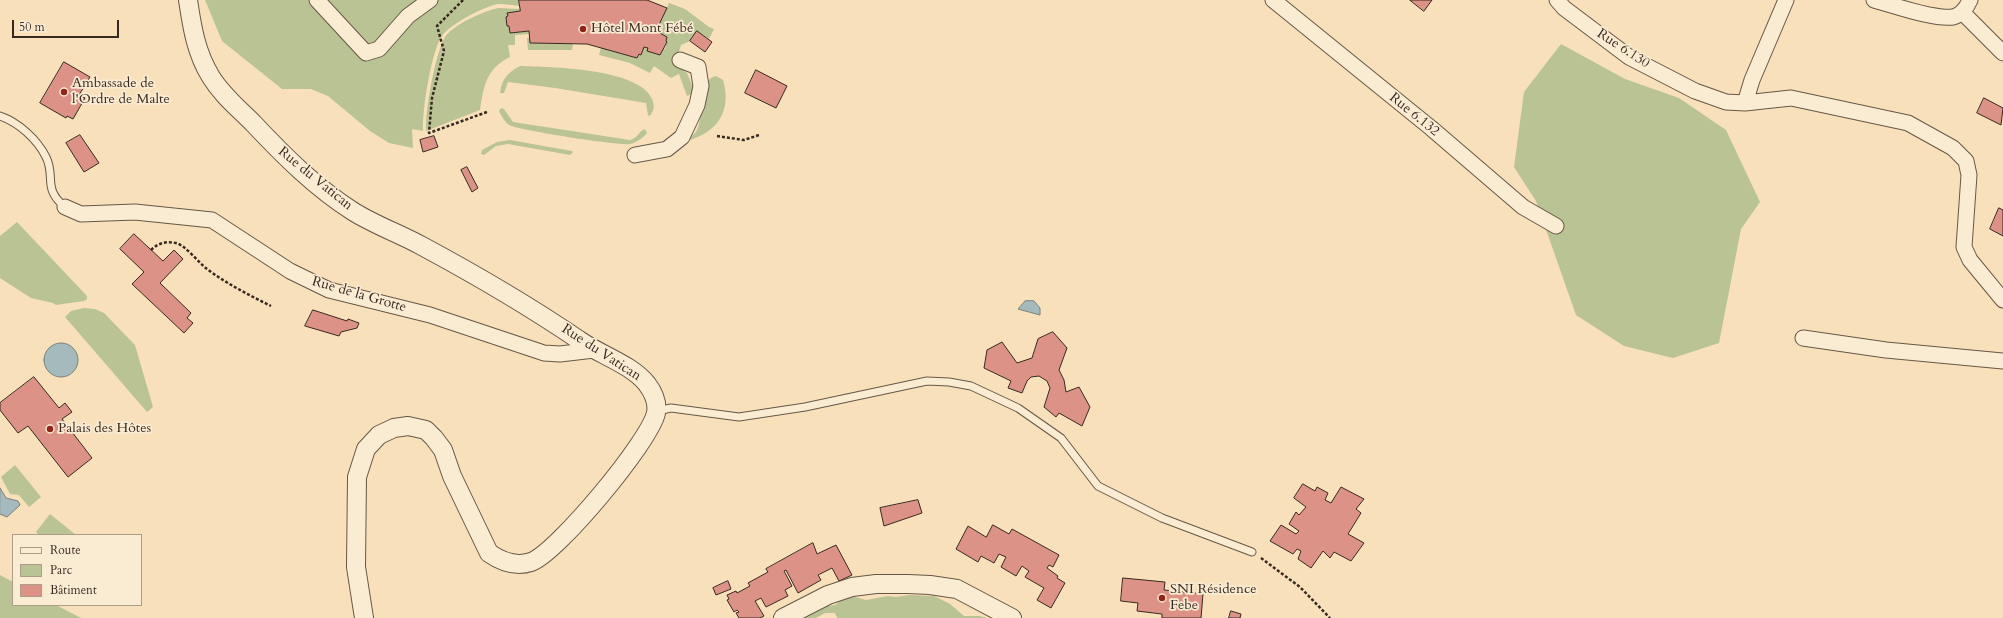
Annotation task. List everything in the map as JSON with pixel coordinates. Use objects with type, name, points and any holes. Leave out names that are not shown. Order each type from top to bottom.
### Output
[{"type":"street","name":"Rue du Vatican","points":[[188,0],[197,46],[210,76],[226,96],[288,160],[315,183],[354,212],[421,245],[504,292],[546,317],[594,350],[632,370],[646,383],[653,394],[657,411]]},
{"type":"street","points":[[317,0],[366,53],[379,50],[408,16],[430,0]]},
{"type":"street","name":"Rue 6.132","points":[[1272,0],[1431,128],[1523,207],[1556,226]]},
{"type":"street","name":"Rue 6.130","points":[[1557,0],[1564,8],[1629,57],[1695,91],[1726,102],[1745,103],[1791,98],[1908,123],[1953,148],[1966,161],[1969,175],[1964,246],[1970,260],[2003,300]]},
{"type":"street","points":[[1745,103],[1752,80],[1770,41],[1786,0]]},
{"type":"street","points":[[1874,0],[1933,15],[1953,17],[1966,6],[2003,53]]},
{"type":"street","points":[[635,155],[667,149],[682,138],[696,105],[701,86],[698,67],[680,60]]},
{"type":"street","name":"Rue de la Grotte","points":[[65,207],[81,214],[135,212],[212,220],[290,271],[329,290],[430,315],[544,353],[560,354],[594,350]]},
{"type":"street","points":[[1804,338],[1886,350],[2003,361]]},
{"type":"street","points":[[364,618],[356,567],[357,477],[366,449],[379,434],[408,426],[426,430],[443,450],[452,476],[489,553],[498,560],[514,564],[523,564],[541,558],[592,505],[649,431],[657,411]]},
{"type":"street","points":[[784,618],[828,595],[852,587],[902,584],[930,585],[957,589],[1012,618]]},
{"type":"lane","points":[[0,116],[10,119],[19,126],[46,157],[53,194],[65,207]]},
{"type":"lane","points":[[657,411],[671,408],[739,417],[805,407],[909,383],[934,381],[971,386],[1018,408],[1061,438],[1098,486],[1162,518],[1252,552]]},
{"type":"path","points":[[463,0],[437,26],[444,51],[432,98],[429,133],[487,112]]},
{"type":"path","points":[[717,136],[744,140],[759,135]]},
{"type":"path","points":[[151,250],[157,244],[166,242],[178,243],[216,276],[244,293],[271,306]]},
{"type":"path","points":[[1252,552],[1300,587],[1330,618]]},
{"type":"green space","points":[[205,0],[519,0],[519,6],[498,4],[492,5],[468,16],[452,26],[442,36],[434,55],[428,82],[423,131],[412,129],[413,148],[389,143],[370,131],[328,96],[311,89],[282,89],[222,41]]},
{"type":"green space","points":[[669,3],[685,9],[714,29],[709,39],[697,31],[690,41],[681,45],[675,64],[687,73],[695,92],[687,96],[679,74],[671,78],[654,66],[650,73],[630,63],[599,55],[601,47],[637,58],[639,54],[641,55],[644,47],[648,48],[647,51],[660,55],[663,48],[665,49],[667,37],[656,31]]},
{"type":"green space","points":[[493,9],[520,9],[520,11],[508,13],[508,16],[506,17],[507,26],[509,26],[510,33],[529,31],[529,34],[515,35],[515,45],[508,45],[510,57],[491,72],[485,85],[480,110],[426,131],[431,83],[441,45],[445,37],[449,32],[462,23]]},
{"type":"green space","points":[[527,38],[530,38],[530,43],[573,44],[572,50],[528,50]]},
{"type":"green space","points":[[1561,44],[1625,79],[1679,98],[1726,130],[1760,202],[1741,229],[1719,343],[1673,358],[1624,346],[1576,315],[1536,201],[1514,167],[1524,92]]},
{"type":"green space","points":[[520,66],[592,71],[612,75],[630,81],[644,89],[652,99],[654,104],[653,110],[650,116],[648,115],[646,103],[508,82],[504,93],[500,93],[502,84],[506,77]]},
{"type":"green space","points":[[716,76],[723,80],[726,101],[724,111],[720,119],[707,132],[687,141],[696,132],[699,125],[702,100],[706,84],[710,79]]},
{"type":"green space","points":[[501,108],[504,109],[513,122],[630,140],[635,138],[645,129],[647,133],[640,140],[630,144],[608,143],[548,134],[509,125],[499,111]]},
{"type":"green space","points":[[510,140],[573,152],[570,155],[508,144],[496,146],[484,155],[481,154],[482,150],[497,142]]},
{"type":"green space","points":[[17,222],[87,296],[87,299],[84,301],[56,305],[31,298],[0,278],[0,236]]},
{"type":"green space","points":[[84,308],[95,309],[104,313],[135,345],[153,407],[147,412],[65,317],[71,311]]},
{"type":"green space","points":[[15,465],[41,497],[29,507],[19,495],[10,494],[1,477]]},
{"type":"green space","points":[[50,514],[75,534],[38,534],[36,532]]},
{"type":"green space","points":[[0,575],[12,581],[12,606],[58,606],[81,618],[0,618]]},
{"type":"green space","points":[[909,595],[934,596],[950,604],[964,616],[979,616],[987,618],[837,618],[835,613],[825,613],[816,618],[802,618],[821,607],[835,605],[846,596],[866,600],[888,596],[896,597]]},
{"type":"shaded area","points":[[1025,301],[1034,301],[1040,308],[1040,315],[1018,309]]},
{"type":"shaded area","points":[[58,343],[64,343],[68,344],[75,350],[78,360],[77,367],[71,374],[64,377],[58,377],[54,376],[47,370],[44,363],[44,357],[45,353],[51,346]]},
{"type":"shaded area","points":[[0,488],[6,498],[18,501],[20,505],[7,517],[0,514]]},
{"type":"building","name":"Hôtel Mont Fébé","points":[[519,0],[647,0],[667,8],[656,31],[667,37],[667,42],[660,55],[647,51],[648,48],[644,47],[641,55],[639,54],[637,58],[587,44],[530,43],[529,31],[510,33],[509,26],[507,26],[507,13],[520,11]]},
{"type":"building","points":[[1410,0],[1432,0],[1424,11]]},
{"type":"building","points":[[697,31],[712,42],[705,52],[690,41]]},
{"type":"building","points":[[64,62],[90,77],[79,95],[85,98],[73,119],[67,116],[66,118],[40,103]]},
{"type":"building","points":[[756,70],[787,86],[776,108],[745,93]]},
{"type":"building","points":[[1984,98],[2003,108],[2001,125],[1977,113]]},
{"type":"building","points":[[80,135],[99,163],[84,172],[66,143]]},
{"type":"building","points":[[434,136],[438,147],[423,152],[420,140]]},
{"type":"building","points":[[467,167],[478,188],[472,192],[461,170]]},
{"type":"building","points":[[1999,208],[2003,210],[2003,236],[1990,229]]},
{"type":"building","points":[[134,234],[163,261],[174,250],[183,259],[160,283],[191,313],[187,318],[193,323],[184,333],[132,284],[144,272],[120,249]]},
{"type":"building","points":[[313,310],[347,321],[348,319],[359,323],[357,328],[341,332],[339,336],[305,326]]},
{"type":"building","points":[[1053,332],[1067,348],[1059,370],[1064,380],[1066,392],[1079,387],[1090,407],[1082,426],[1059,413],[1056,417],[1044,407],[1050,388],[1047,381],[1039,376],[1031,377],[1027,381],[1022,393],[1008,388],[1011,381],[984,368],[987,350],[1002,342],[1017,363],[1032,358],[1038,339]]},
{"type":"building","name":"Palais des Hôtes","points":[[34,377],[59,408],[65,403],[72,412],[62,419],[92,458],[68,477],[28,426],[18,433],[0,410],[0,403]]},
{"type":"building","points":[[1303,484],[1315,491],[1317,487],[1328,493],[1325,500],[1331,503],[1341,487],[1364,499],[1356,509],[1361,513],[1348,534],[1364,543],[1351,561],[1334,552],[1330,558],[1323,551],[1311,568],[1298,559],[1301,551],[1297,549],[1293,554],[1270,541],[1281,525],[1296,534],[1299,531],[1289,524],[1296,512],[1299,515],[1306,507],[1294,498]]},
{"type":"building","points":[[918,500],[922,513],[884,526],[880,508]]},
{"type":"building","points":[[993,525],[1009,534],[1012,529],[1059,555],[1053,567],[1049,565],[1047,568],[1058,576],[1057,578],[1065,583],[1051,608],[1037,600],[1044,588],[1025,577],[1029,571],[1022,566],[1016,576],[1001,567],[1006,557],[999,554],[994,563],[981,556],[978,562],[956,549],[968,526],[986,537]]},
{"type":"building","points":[[813,543],[817,554],[836,545],[852,575],[839,581],[832,568],[818,575],[821,580],[798,593],[786,570],[784,571],[792,586],[785,590],[788,596],[766,607],[761,598],[755,601],[764,616],[760,618],[739,618],[736,613],[739,612],[737,610],[734,612],[727,600],[729,599],[727,595],[736,591],[737,593],[750,586],[748,583],[768,572],[766,569]]},
{"type":"building","name":"SNI Résidence Febe","points":[[1123,578],[1165,582],[1164,590],[1203,594],[1201,618],[1162,618],[1162,614],[1137,611],[1138,603],[1121,601]]},
{"type":"building","points":[[728,581],[731,589],[716,595],[713,588]]},
{"type":"building","points":[[1231,611],[1241,614],[1240,618],[1229,618]]},
{"type":"place","name":"Hôtel Mont Fébé","points":[[583,29]]},
{"type":"place","name":"Ambassade de l'Ordre de Malte","points":[[64,92]]},
{"type":"place","name":"Palais des Hôtes","points":[[50,429]]},
{"type":"place","name":"SNI Résidence Febe","points":[[1162,598]]}]
